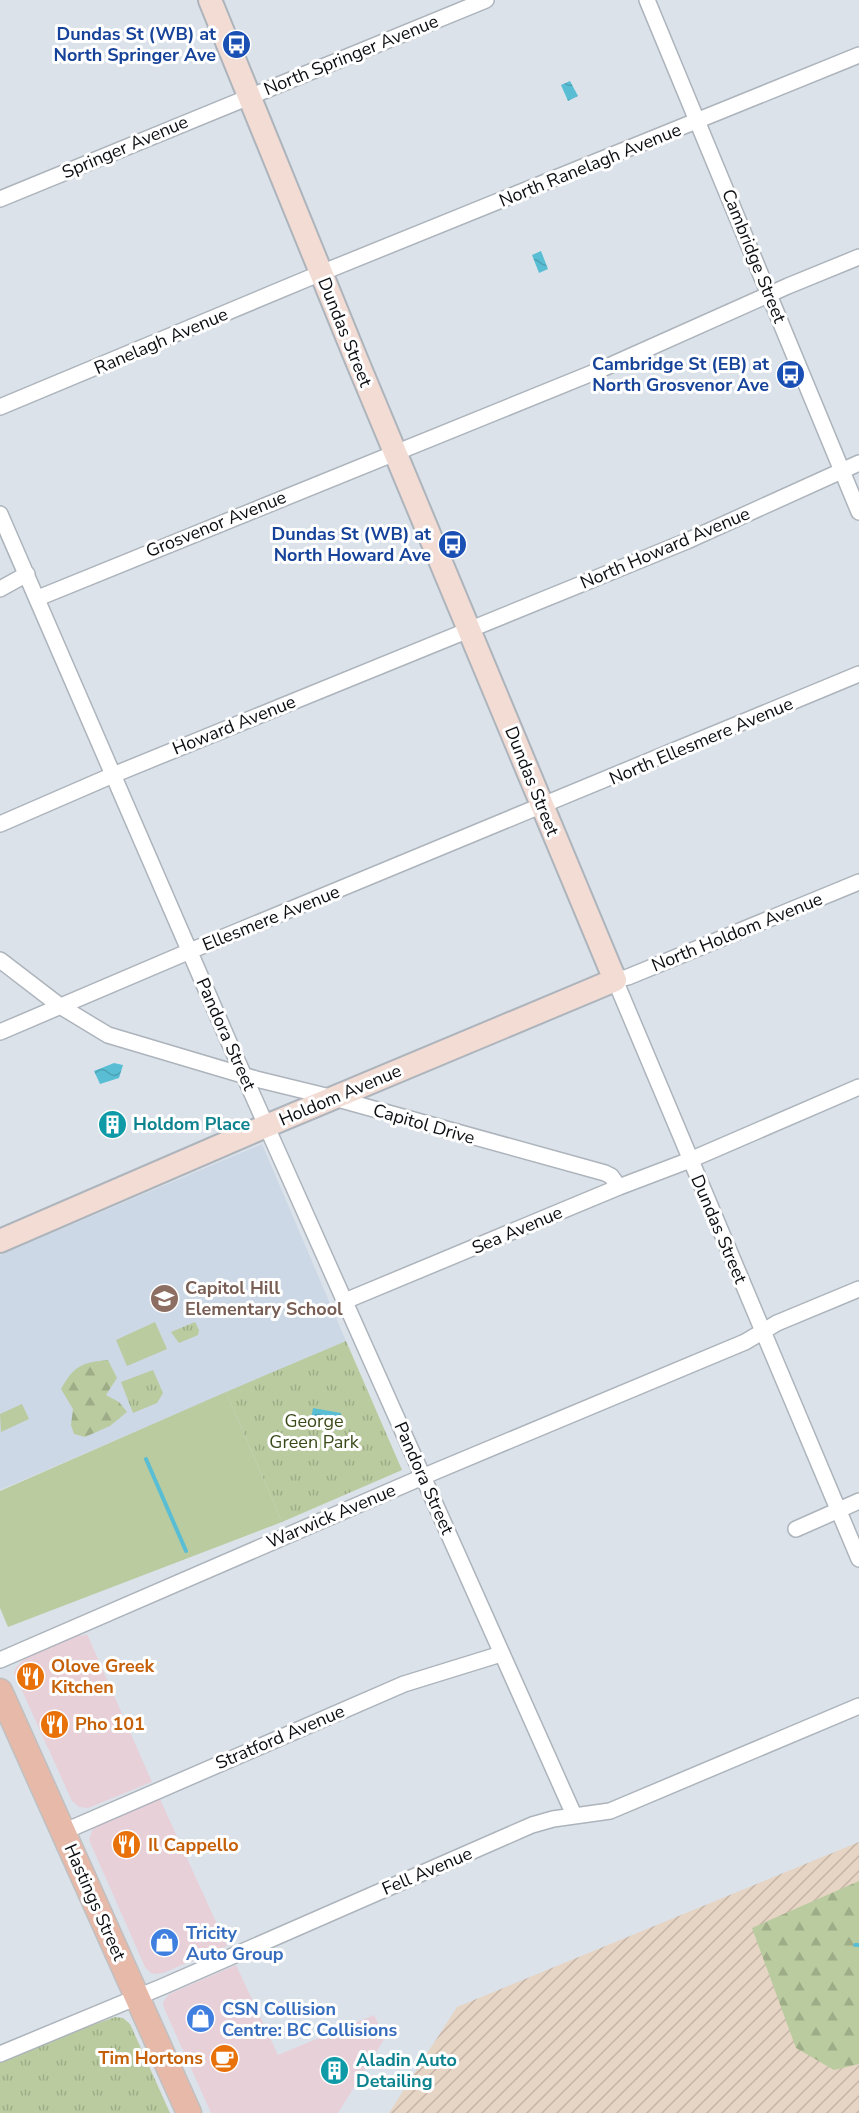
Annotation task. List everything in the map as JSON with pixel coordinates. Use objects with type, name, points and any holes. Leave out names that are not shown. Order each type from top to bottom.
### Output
[{"type":"main road","name":"Hastings Street","points":[[0,1691],[189,2113]]},
{"type":"street","name":"Dundas Street","points":[[210,0],[542,807],[859,1559]]},
{"type":"street","name":"North Springer Avenue","points":[[250,96],[486,0]]},
{"type":"street","name":"Cambridge Street","points":[[647,0],[859,512]]},
{"type":"street","name":"North Ranelagh Avenue","points":[[321,273],[859,55]]},
{"type":"street","name":"Springer Avenue","points":[[0,199],[250,96]]},
{"type":"street","name":"Grosvenor Avenue","points":[[38,598],[395,451],[602,369],[859,257]]},
{"type":"street","name":"Ranelagh Avenue","points":[[0,407],[321,273]]},
{"type":"street","name":"North Howard Avenue","points":[[470,629],[687,541],[859,463]]},
{"type":"street","name":"Pandora Street","points":[[0,514],[244,1075],[574,1815]]},
{"type":"street","points":[[0,589],[27,574]]},
{"type":"street","name":"Howard Avenue","points":[[0,824],[113,775],[470,629]]},
{"type":"street","name":"North Ellesmere Avenue","points":[[542,807],[859,674]]},
{"type":"street","name":"Ellesmere Avenue","points":[[0,1032],[190,951],[542,807]]},
{"type":"street","name":"North Holdom Avenue","points":[[615,980],[628,977],[859,882]]},
{"type":"street","name":"Capitol Drive","points":[[0,960],[60,1006],[108,1035],[244,1075],[605,1173],[611,1176],[619,1187]]},
{"type":"street","name":"Holdom Avenue","points":[[0,1241],[615,980]]},
{"type":"street","name":"Sea Avenue","points":[[345,1301],[619,1187],[690,1160],[859,1087]]},
{"type":"street","name":"Warwick Avenue","points":[[0,1660],[423,1476],[745,1342],[762,1331],[859,1289]]},
{"type":"street","points":[[796,1529],[859,1501]]},
{"type":"street","name":"Stratford Avenue","points":[[63,1832],[404,1684],[501,1654]]},
{"type":"street","name":"Fell Avenue","points":[[0,2054],[137,1997],[532,1825],[574,1815],[610,1811],[859,1706]]},
{"type":"shaded area","name":"Capitol Hill Elementary School","points":[[262,1144],[346,1341],[0,1490],[0,1255]]},
{"type":"shaded area","points":[[78,1634],[82,1636],[87,1634],[152,1782],[88,1808],[79,1807],[72,1801],[14,1673],[16,1667],[30,1653]]},
{"type":"shaded area","points":[[159,1797],[227,1946],[156,1974],[151,1973],[145,1967],[89,1840],[93,1828],[100,1823]]},
{"type":"shaded area","points":[[859,1842],[859,2113],[389,2113],[457,2007]]},
{"type":"shaded area","points":[[236,1965],[278,2055],[374,2015],[385,2038],[338,2113],[211,2113],[163,2002],[169,1994]]},
{"type":"green space","points":[[155,1322],[167,1349],[127,1366],[116,1340]]},
{"type":"green space","points":[[195,1322],[199,1330],[198,1335],[179,1343],[171,1332]]},
{"type":"green space","name":"George Green Park","points":[[346,1341],[402,1470],[282,1522],[226,1392]]},
{"type":"green space","points":[[108,1360],[117,1378],[106,1395],[119,1402],[127,1412],[110,1426],[85,1437],[74,1434],[71,1425],[73,1409],[61,1389],[75,1370],[85,1364]]},
{"type":"green space","points":[[153,1370],[163,1393],[157,1403],[133,1413],[121,1382]]},
{"type":"green space","points":[[226,1392],[282,1522],[8,1627],[0,1608],[0,1491]]},
{"type":"green space","points":[[22,1404],[29,1419],[1,1432],[0,1414]]},
{"type":"green space","points":[[859,1881],[859,2064],[834,2070],[796,2048],[752,1928]]},
{"type":"green space","points":[[115,2017],[123,2018],[130,2024],[170,2113],[0,2113],[0,2061]]},
{"type":"water","points":[[570,81],[578,96],[568,101],[561,85]]},
{"type":"water","points":[[541,251],[548,269],[539,273],[532,255]]},
{"type":"water","points":[[114,1063],[123,1065],[119,1078],[100,1084],[94,1071]]},
{"type":"water","points":[[313,1408],[341,1413],[339,1430],[310,1426]]},
{"type":"waterway","points":[[146,1459],[186,1551]]},
{"type":"place","name":"Dundas St (WB) at North Springer Ave","points":[[237,44]]},
{"type":"place","name":"Cambridge St (EB) at North Grosvenor Ave","points":[[790,374]]},
{"type":"place","name":"Dundas St (WB) at North Howard Ave","points":[[452,544]]},
{"type":"place","name":"Holdom Place","points":[[112,1124]]},
{"type":"place","name":"Capitol Hill Elementary School","points":[[164,1298]]},
{"type":"place","name":"Olove Greek Kitchen","points":[[30,1676]]},
{"type":"place","name":"Pho 101","points":[[54,1724]]},
{"type":"place","name":"Il Cappello","points":[[127,1845]]},
{"type":"place","name":"Tricity Auto Group","points":[[165,1943]]},
{"type":"place","name":"CSN Collision Centre: BC Collisions","points":[[201,2019]]},
{"type":"place","name":"Tim Hortons","points":[[224,2058]]},
{"type":"place","name":"Aladin Auto Detailing","points":[[335,2070]]}]
